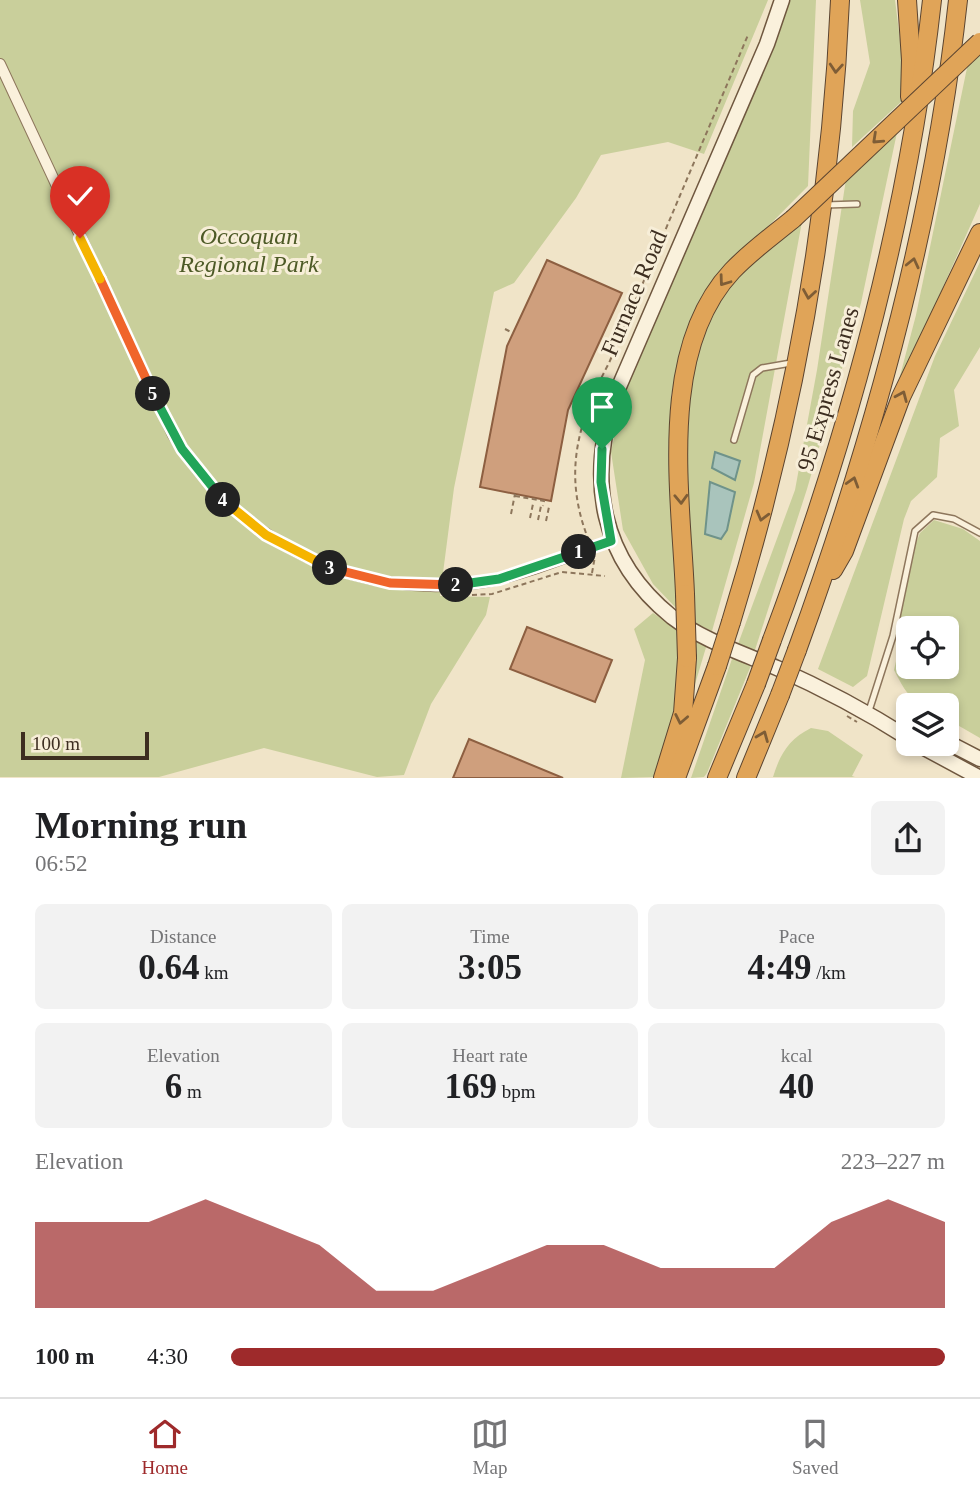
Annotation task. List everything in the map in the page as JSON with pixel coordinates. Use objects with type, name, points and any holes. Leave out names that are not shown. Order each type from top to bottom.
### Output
[{"type":"highway","points":[[676,778],[731,622],[769,489],[797,362],[822,205],[840,0]]},
{"type":"highway","points":[[907,0],[911,60],[907,174]]},
{"type":"highway","name":"95 Express Lanes","points":[[718,778],[805,552],[867,346],[907,174],[932,0]]},
{"type":"highway","points":[[746,778],[809,617],[867,436],[912,268],[945,98],[958,0]]},
{"type":"highway","points":[[663,778],[683,713],[687,657],[679,417],[687,357],[701,320],[726,278],[793,219],[980,42]]},
{"type":"highway","points":[[809,617],[844,551],[901,397],[980,233]]},
{"type":"main road","name":"Furnace Road","points":[[782,0],[766,44],[608,418],[601,466],[611,541],[647,592],[686,626],[874,717],[896,731]]},
{"type":"main road","name":"Furnace Road","points":[[874,717],[896,722]]},
{"type":"main road","points":[[959,749],[980,760]]},
{"type":"main road","points":[[939,756],[980,778]]},
{"type":"street","points":[[0,64],[173,435],[207,484],[245,520],[313,561],[364,578],[412,586],[457,585],[499,579],[611,541]]},
{"type":"lane","points":[[822,205],[857,204]]},
{"type":"lane","points":[[734,440],[753,375],[762,368],[797,362]]},
{"type":"lane","points":[[874,717],[915,531],[933,515],[954,519],[980,533]]},
{"type":"path","points":[[585,531],[582,530],[575,472],[577,443],[584,414],[610,360],[748,35]]},
{"type":"path","points":[[505,330],[513,333]]},
{"type":"path","points":[[512,514],[515,495],[544,501],[538,520]]},
{"type":"path","points":[[530,518],[533,504]]},
{"type":"path","points":[[546,521],[549,507]]},
{"type":"path","points":[[592,573],[597,559]]},
{"type":"path","points":[[472,595],[492,594],[562,572],[605,576]]},
{"type":"green space","name":"Occoquan Regional Park","points":[[0,0],[768,0],[704,154],[668,142],[601,155],[576,198],[514,283],[494,292],[454,488],[440,596],[490,597],[486,615],[431,704],[404,775],[377,777],[264,748],[159,777],[0,777]]},
{"type":"green space","points":[[785,0],[816,0],[808,186],[717,278],[695,313],[682,345],[671,396],[677,609],[653,584],[623,530],[611,452],[624,389],[739,128]]},
{"type":"green space","points":[[860,0],[895,0],[904,72],[901,102],[852,147],[853,111],[870,63]]},
{"type":"green space","points":[[980,50],[980,204],[895,395],[916,315],[968,63]]},
{"type":"green space","points":[[899,123],[861,303],[807,489],[754,653],[738,644],[795,490],[817,370],[846,179]]},
{"type":"green space","points":[[803,216],[754,483],[712,631],[694,623],[688,542],[686,447],[689,400],[696,356],[709,317],[729,285]]},
{"type":"green space","points":[[980,262],[980,347],[954,390],[959,426],[940,438],[937,477],[911,501],[904,519],[867,676],[853,687],[818,669],[935,356]]},
{"type":"green space","points":[[934,520],[963,529],[980,541],[980,738],[959,726],[959,693],[907,693],[899,679],[959,679],[959,616],[901,616],[920,533]]},
{"type":"green space","points":[[653,613],[679,630],[679,670],[675,705],[656,777],[621,778],[645,660],[634,629]]},
{"type":"green space","points":[[693,639],[707,644],[693,691]]},
{"type":"green space","points":[[733,656],[752,663],[707,773],[704,777],[691,778]]},
{"type":"green space","points":[[811,728],[828,731],[863,755],[852,776],[855,777],[773,777],[786,748]]},
{"type":"water","points":[[715,452],[740,461],[735,480],[712,468]]},
{"type":"water","points":[[710,482],[735,492],[727,530],[721,539],[705,534]]},
{"type":"building","points":[[547,260],[622,293],[568,410],[551,501],[480,487],[507,346]]},
{"type":"building","points":[[527,627],[612,660],[595,702],[510,669]]},
{"type":"building","points":[[469,739],[563,778],[453,778]]},
{"type":"route","points":[[80,238],[162,413],[194,467],[225,503],[245,520],[290,550],[313,561],[364,578],[390,583],[412,586],[457,585],[499,579],[611,541],[601,482],[602,449]]}]
